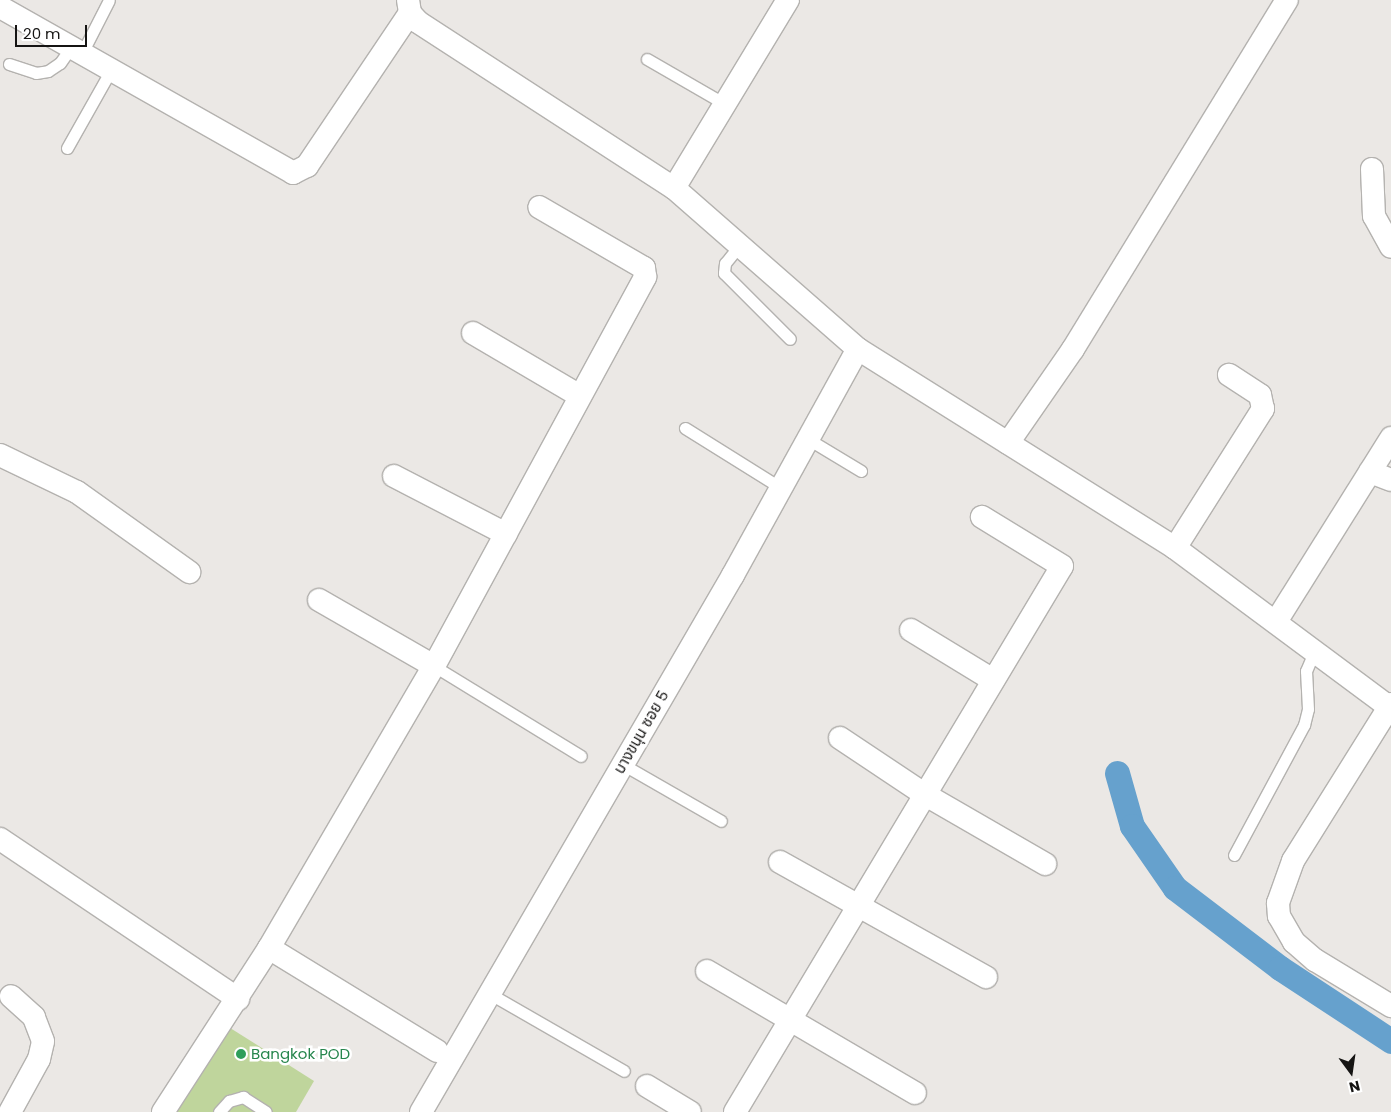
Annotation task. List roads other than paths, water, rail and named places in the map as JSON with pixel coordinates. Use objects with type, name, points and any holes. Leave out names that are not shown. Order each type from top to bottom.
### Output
[{"type":"street","points":[[674,188],[788,0]]},
{"type":"street","points":[[1008,443],[1073,349],[1287,0]]},
{"type":"street","points":[[0,7],[273,164],[300,172],[409,7],[674,188],[858,349],[1175,548],[1277,620],[1390,706],[1293,861],[1278,903],[1279,916],[1294,942],[1315,960],[1391,1006]]},
{"type":"street","points":[[1372,169],[1374,216],[1391,247]]},
{"type":"street","points":[[163,1112],[238,999],[269,948],[434,666],[646,272],[644,268],[540,207]]},
{"type":"street","points":[[473,333],[580,396]]},
{"type":"street","name":"บางขนุน ซอย 5","points":[[421,1112],[492,994],[781,488],[858,349]]},
{"type":"street","points":[[1175,548],[1263,409],[1260,395],[1229,375]]},
{"type":"street","points":[[1277,620],[1381,476],[1391,438]]},
{"type":"street","points":[[0,455],[77,492],[189,572]]},
{"type":"street","points":[[394,476],[506,534]]},
{"type":"street","points":[[735,1112],[858,903],[1062,566],[982,517]]},
{"type":"street","points":[[319,600],[434,666]]},
{"type":"street","points":[[911,630],[993,680]]},
{"type":"street","points":[[840,738],[924,794],[1046,864]]},
{"type":"street","points":[[0,840],[238,999]]},
{"type":"street","points":[[780,862],[858,903],[986,978]]},
{"type":"street","points":[[269,948],[437,1051]]},
{"type":"street","points":[[707,971],[916,1093]]},
{"type":"street","points":[[10,1112],[39,1059],[43,1041],[34,1017],[11,996]]},
{"type":"street","points":[[647,1086],[690,1112]]},
{"type":"lane","points":[[9,64],[36,73],[48,71],[76,50],[109,0]]},
{"type":"lane","points":[[647,59],[725,104]]},
{"type":"lane","points":[[66,148],[111,70]]},
{"type":"lane","points":[[739,246],[725,263],[724,273],[790,339]]},
{"type":"lane","points":[[685,428],[781,488]]},
{"type":"lane","points":[[808,439],[862,471]]},
{"type":"lane","points":[[1234,855],[1304,725],[1308,709],[1306,671],[1315,650]]},
{"type":"lane","points":[[434,666],[581,756]]},
{"type":"lane","points":[[622,764],[721,821]]},
{"type":"lane","points":[[492,994],[624,1071]]},
{"type":"lane","points":[[219,1112],[229,1101],[243,1097],[266,1112]]},
{"type":"waterway","points":[[1117,773],[1132,826],[1175,888],[1280,968],[1391,1041]]},
{"type":"place","name":"Bangkok POD","points":[[241,1054]]}]
